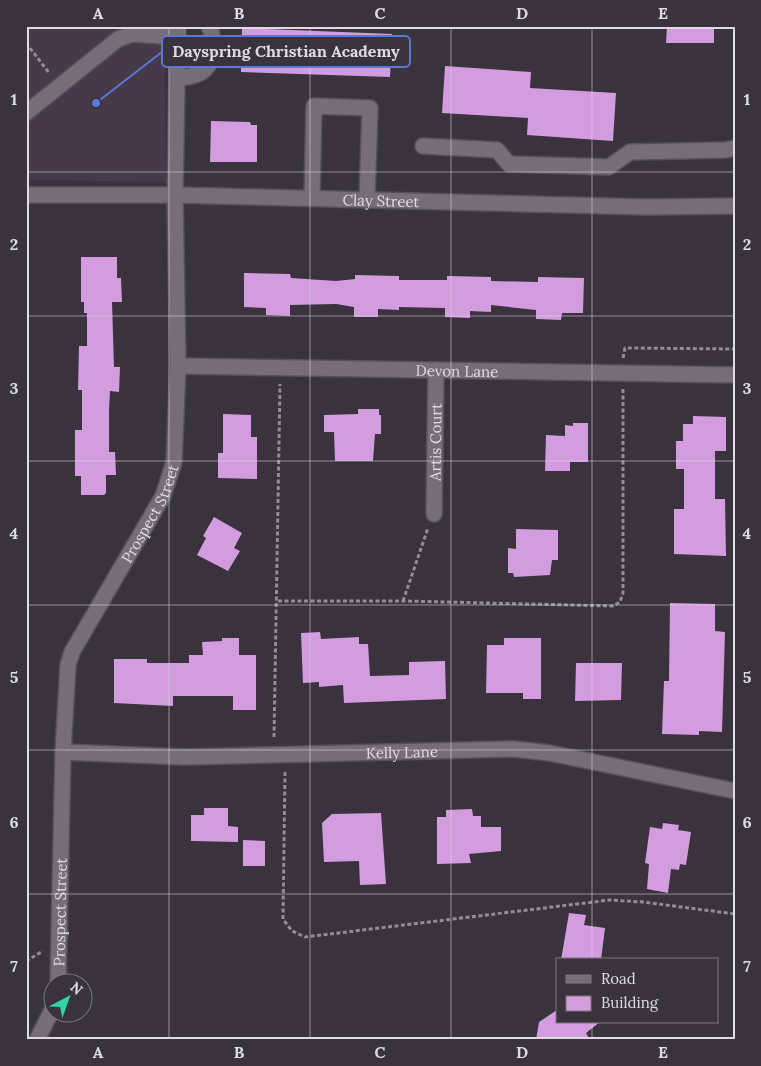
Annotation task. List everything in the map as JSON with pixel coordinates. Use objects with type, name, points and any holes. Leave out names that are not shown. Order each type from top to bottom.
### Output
[{"type":"street","points":[[177,78],[193,77],[208,67],[212,57],[213,35],[210,26]]},
{"type":"street","points":[[26,113],[118,39],[132,34],[178,32]]},
{"type":"street","name":"Prospect Street","points":[[58,974],[66,680],[72,652],[163,496],[170,480],[176,441],[178,366],[175,195],[178,32]]},
{"type":"street","points":[[312,198],[314,106],[370,108],[367,199]]},
{"type":"street","points":[[423,146],[498,150],[510,164],[609,167],[630,152],[735,148]]},
{"type":"street","name":"Clay Street","points":[[26,195],[175,195],[647,206],[735,206]]},
{"type":"street","name":"Devon Lane","points":[[178,366],[735,375]]},
{"type":"street","name":"Artis Court","points":[[434,514],[436,370]]},
{"type":"street","name":"Kelly Lane","points":[[63,752],[185,757],[514,749],[550,753],[735,791]]},
{"type":"street","points":[[37,1040],[45,1024]]},
{"type":"path","points":[[26,42],[40,61]]},
{"type":"path","points":[[278,601],[403,601],[613,606],[620,602],[623,593],[623,373],[625,348],[735,349]]},
{"type":"path","points":[[280,368],[278,601],[274,741],[286,773],[282,919],[292,931],[305,937],[610,900],[643,902],[735,914]]},
{"type":"path","points":[[403,601],[434,514]]},
{"type":"path","points":[[26,960],[43,951]]},
{"type":"shaded area","points":[[26,26],[164,26],[166,182],[26,180]]},
{"type":"building","points":[[667,26],[714,26],[714,43],[666,43]]},
{"type":"building","points":[[242,28],[392,34],[390,77],[241,72]]},
{"type":"building","points":[[445,66],[531,72],[530,88],[616,93],[613,141],[527,135],[528,118],[442,113]]},
{"type":"building","points":[[211,121],[250,122],[251,125],[257,125],[257,162],[210,162]]},
{"type":"building","points":[[81,257],[117,257],[117,278],[121,278],[122,302],[112,302],[114,367],[120,367],[119,392],[110,391],[109,411],[109,452],[115,452],[116,475],[106,475],[106,493],[104,495],[81,495],[81,476],[75,476],[75,430],[82,430],[82,390],[78,390],[79,346],[87,346],[87,313],[84,313],[84,302],[81,302]]},
{"type":"building","points":[[244,273],[290,274],[291,278],[336,281],[355,279],[355,275],[399,276],[399,280],[447,280],[447,276],[491,277],[491,281],[538,282],[538,277],[584,278],[583,313],[562,313],[561,320],[536,319],[536,310],[491,305],[491,312],[470,311],[470,318],[445,317],[445,308],[399,307],[399,310],[378,309],[378,317],[354,317],[354,307],[336,304],[290,305],[290,316],[266,315],[266,308],[244,307]]},
{"type":"building","points":[[358,409],[379,409],[379,415],[381,415],[381,434],[375,434],[373,461],[335,461],[334,432],[324,432],[324,415],[358,414]]},
{"type":"building","points":[[223,414],[251,415],[251,437],[257,437],[257,479],[218,478],[218,453],[223,453]]},
{"type":"building","points":[[693,416],[726,417],[726,451],[715,451],[715,499],[725,499],[726,556],[674,554],[674,509],[684,509],[684,469],[676,469],[676,441],[683,441],[683,424],[693,424]]},
{"type":"building","points":[[573,423],[588,423],[588,462],[570,462],[570,471],[545,471],[546,435],[565,436],[565,425],[573,426]]},
{"type":"building","points":[[214,517],[242,533],[234,548],[240,551],[228,571],[197,555],[206,538],[203,536]]},
{"type":"building","points":[[516,529],[558,530],[558,560],[552,560],[550,575],[514,577],[513,573],[508,573],[508,548],[516,549]]},
{"type":"building","points":[[670,603],[715,604],[715,631],[725,632],[722,732],[699,731],[699,735],[662,734],[664,681],[669,681]]},
{"type":"building","points":[[320,632],[321,639],[359,637],[359,644],[368,644],[370,676],[409,675],[409,662],[445,661],[446,699],[344,703],[343,685],[319,687],[319,682],[303,683],[301,633]]},
{"type":"building","points":[[222,638],[239,638],[239,655],[256,655],[256,710],[233,710],[233,696],[173,696],[173,706],[114,703],[114,659],[147,659],[147,663],[189,663],[189,655],[203,655],[202,642],[222,641]]},
{"type":"building","points":[[504,638],[541,638],[541,699],[523,699],[523,693],[486,693],[487,645],[504,645]]},
{"type":"building","points":[[576,663],[622,663],[621,700],[575,701]]},
{"type":"building","points":[[204,808],[228,808],[228,826],[238,827],[238,842],[191,841],[191,815],[204,815]]},
{"type":"building","points":[[472,809],[473,816],[481,816],[481,827],[501,827],[501,851],[469,854],[471,863],[437,864],[437,817],[446,817],[446,810]]},
{"type":"building","points":[[381,813],[386,884],[360,885],[359,861],[324,862],[322,823],[332,814]]},
{"type":"building","points":[[663,823],[679,825],[678,830],[691,832],[686,865],[680,864],[679,870],[671,869],[668,893],[647,889],[649,864],[645,863],[650,827],[662,829]]},
{"type":"building","points":[[243,840],[265,841],[265,866],[243,866]]},
{"type":"building","points":[[569,913],[586,915],[584,925],[605,928],[601,958],[561,958]]},
{"type":"building","points":[[556,1011],[556,1024],[597,1024],[586,1033],[590,1040],[536,1040],[539,1022]]},
{"type":"place","name":"Dayspring Christian Academy","points":[[96,103]]}]
